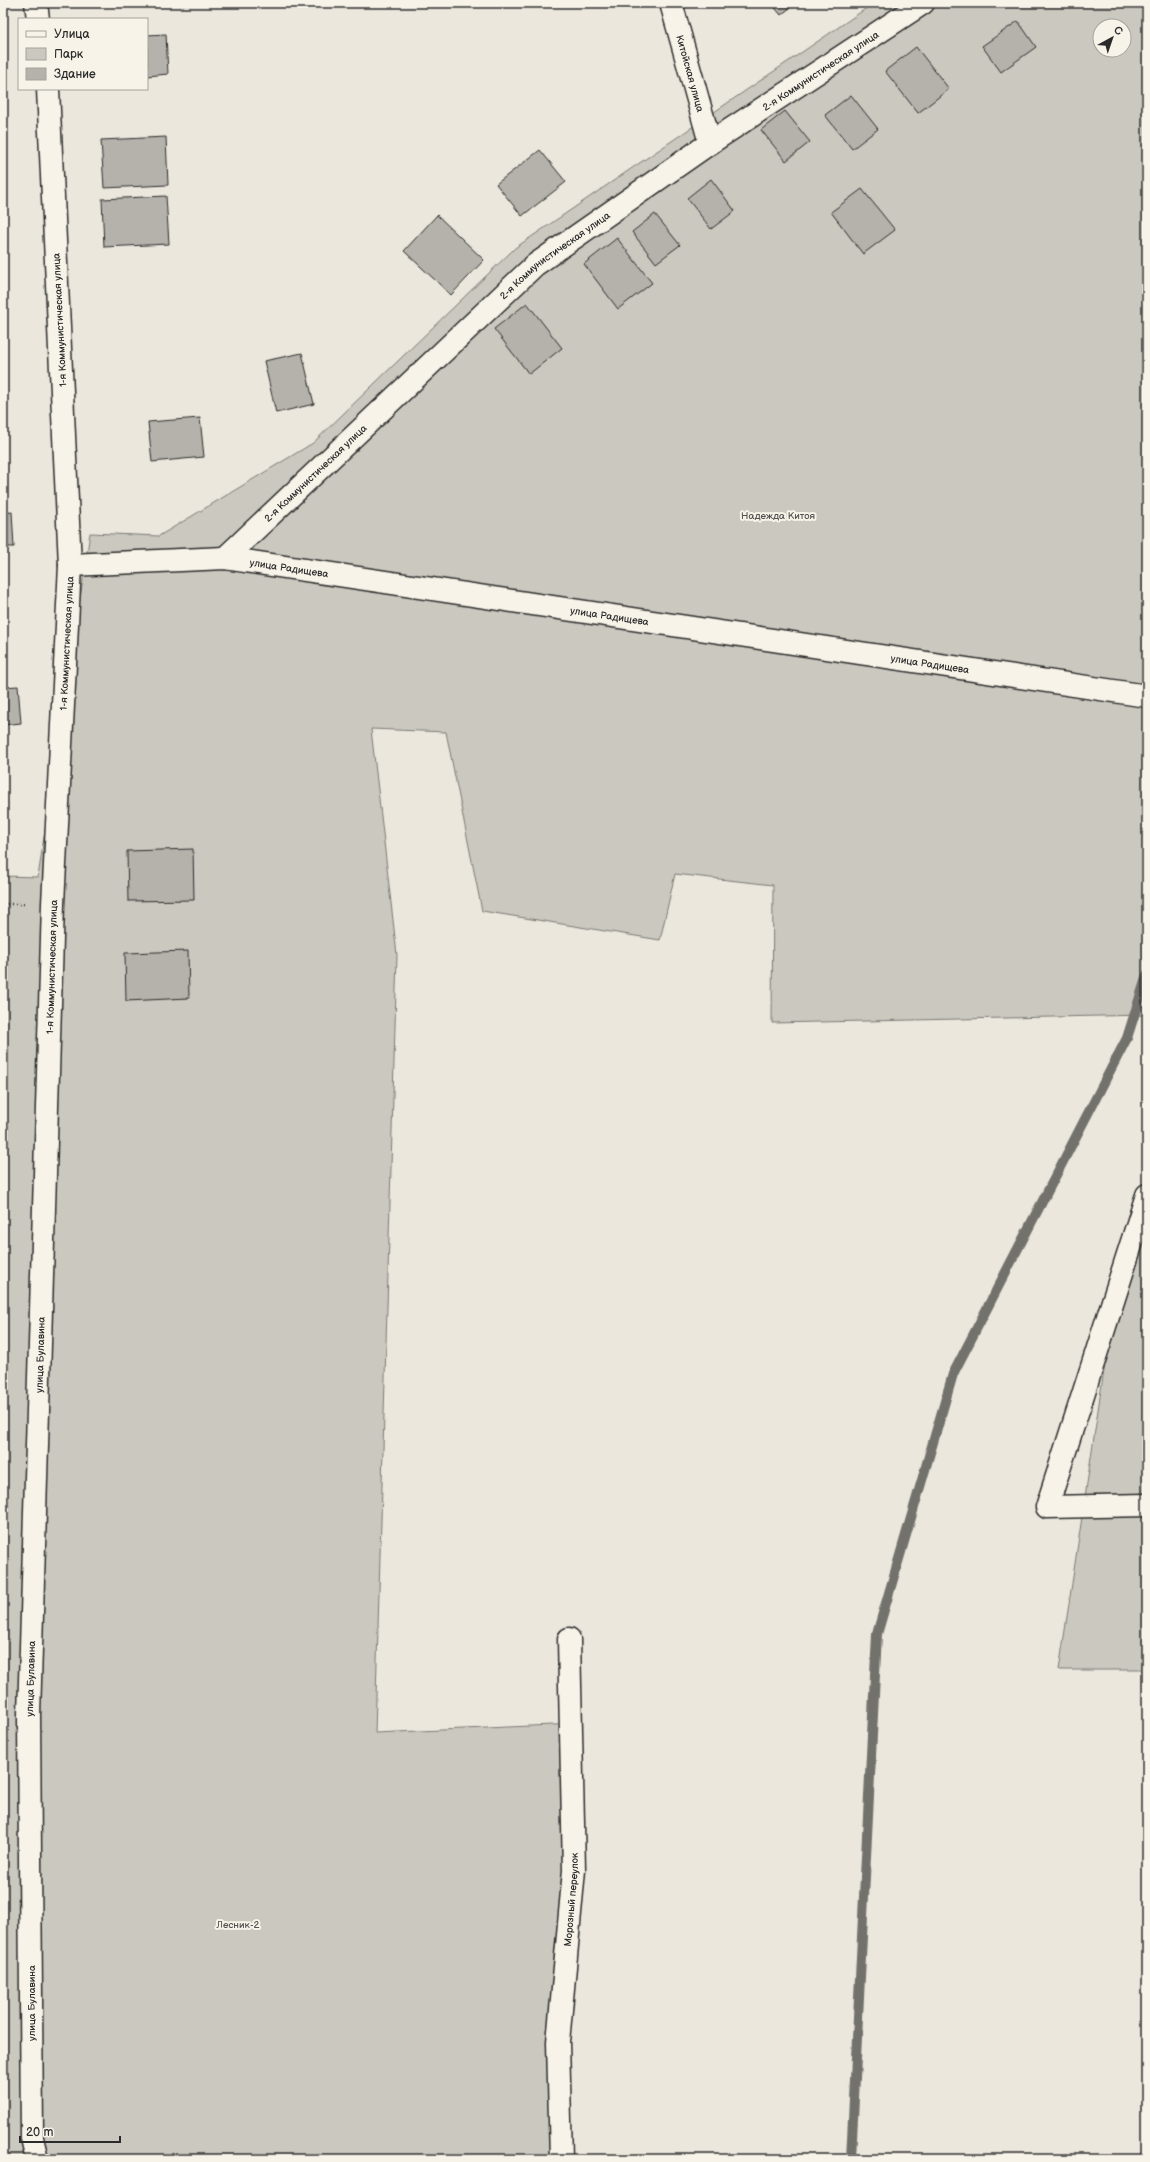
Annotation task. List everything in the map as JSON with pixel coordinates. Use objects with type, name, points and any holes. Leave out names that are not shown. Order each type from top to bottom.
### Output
[{"type":"street","points":[[36,3],[38,18]]},
{"type":"street","name":"Китойская улица","points":[[671,3],[710,143]]},
{"type":"street","name":"2-я Коммунистическая улица","points":[[225,558],[535,265],[710,143],[923,3]]},
{"type":"street","name":"1-я Коммунистическая улица","points":[[44,1199],[52,904],[70,564],[48,90]]},
{"type":"street","name":"улица Радищева","points":[[70,564],[225,558],[1147,696]]},
{"type":"street","points":[[1147,1195],[1047,1507],[1147,1505]]},
{"type":"street","name":"улица Булавина","points":[[37,2159],[32,2138],[29,1715],[44,1199]]},
{"type":"street","name":"Морозный переулок","points":[[561,2159],[558,2042],[574,1870],[569,1639]]},
{"type":"green space","points":[[874,3],[1147,3],[1147,1015],[772,1023],[773,885],[675,874],[660,940],[482,911],[446,732],[371,729],[397,955],[375,1733],[575,1724],[564,2159],[3,2159],[3,876],[38,877],[90,533],[159,536],[313,443],[515,248]]},
{"type":"green space","points":[[1147,1211],[1147,1670],[1059,1670],[1112,1317]]},
{"type":"building","points":[[771,3],[796,3],[781,15]]},
{"type":"building","points":[[1018,21],[1036,47],[1001,72],[982,46]]},
{"type":"building","points":[[166,34],[168,74],[148,76],[148,35]]},
{"type":"building","points":[[916,47],[949,89],[918,113],[885,71]]},
{"type":"building","points":[[851,95],[878,129],[852,149],[825,115]]},
{"type":"building","points":[[785,111],[810,142],[786,161],[761,130]]},
{"type":"building","points":[[166,137],[168,185],[104,188],[101,140]]},
{"type":"building","points":[[540,150],[566,182],[522,216],[496,184]]},
{"type":"building","points":[[711,179],[735,211],[711,229],[687,198]]},
{"type":"building","points":[[862,189],[895,230],[863,254],[831,212]]},
{"type":"building","points":[[166,196],[169,244],[104,247],[102,199]]},
{"type":"building","points":[[655,214],[680,245],[656,263],[632,232]]},
{"type":"building","points":[[437,215],[484,260],[451,295],[404,251]]},
{"type":"building","points":[[617,238],[652,283],[618,309],[584,264]]},
{"type":"building","points":[[527,303],[562,348],[529,374],[494,329]]},
{"type":"building","points":[[302,353],[314,404],[276,413],[264,361]]},
{"type":"building","points":[[200,418],[204,457],[152,462],[148,422]]},
{"type":"building","points":[[12,512],[14,547],[3,547],[3,513]]},
{"type":"building","points":[[18,686],[21,723],[3,725],[3,687]]},
{"type":"building","points":[[193,849],[194,900],[128,901],[127,851]]},
{"type":"building","points":[[188,951],[189,998],[126,1001],[125,953]]},
{"type":"waterway","points":[[851,2159],[877,1634],[953,1374],[1127,1038],[1147,975]]},
{"type":"park label","name":"Надежда Китоя","points":[[778,515]]},
{"type":"park label","name":"Лесник-2","points":[[238,1924]]}]
